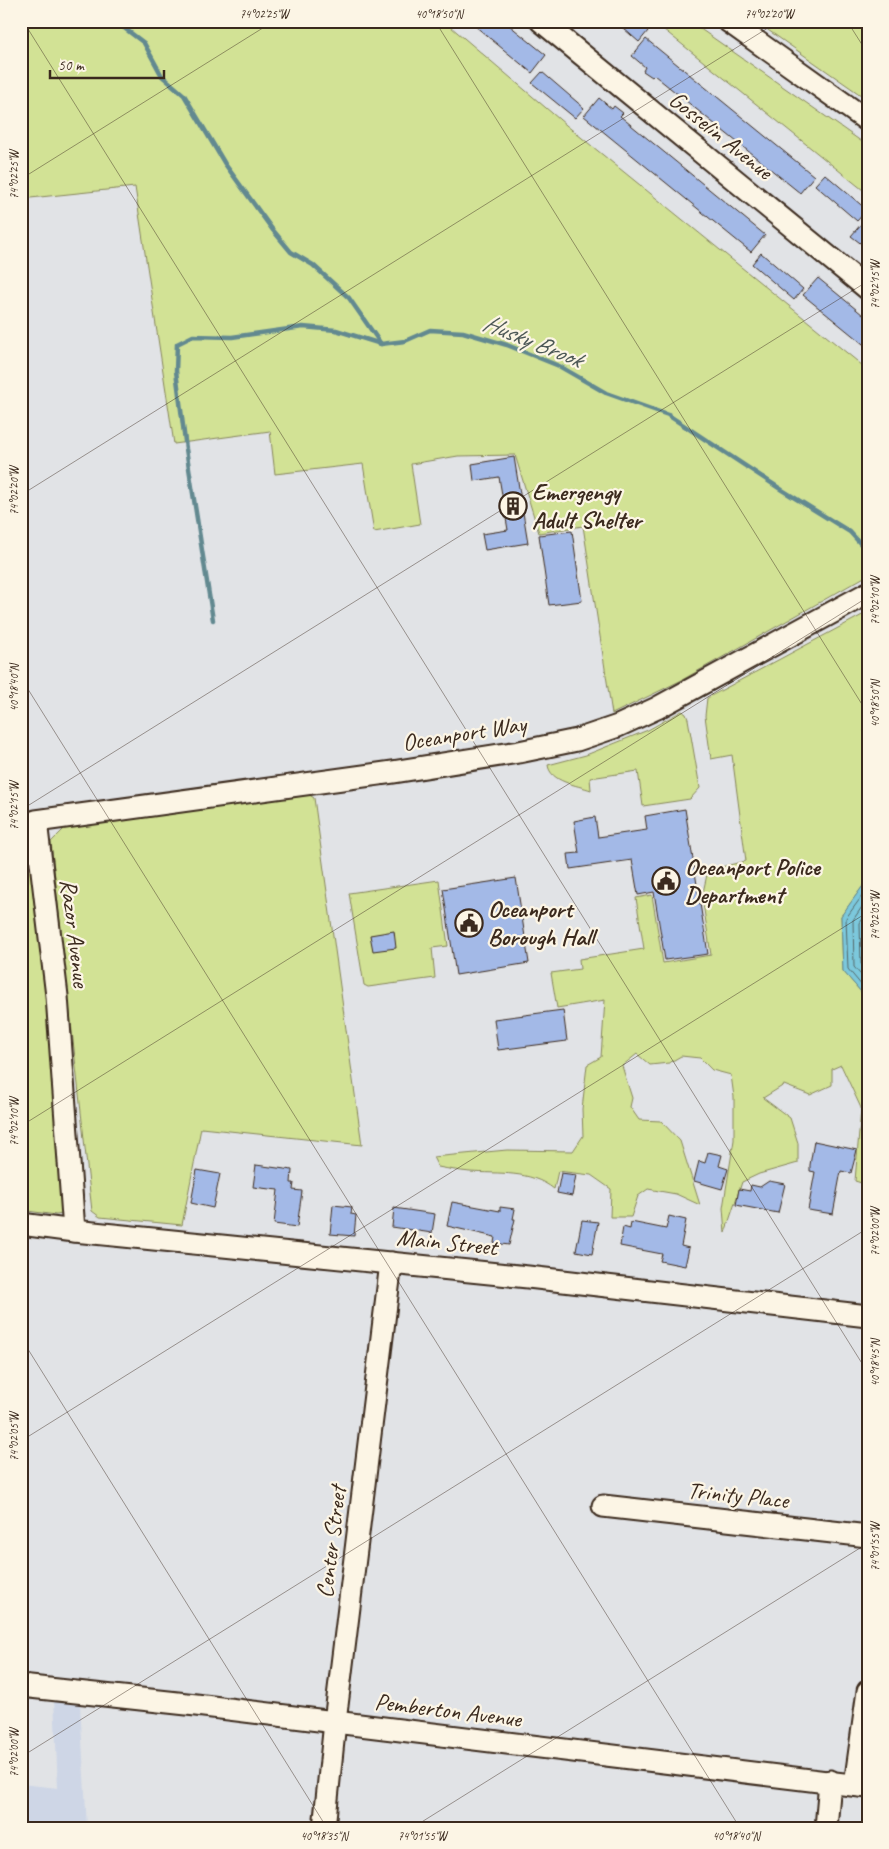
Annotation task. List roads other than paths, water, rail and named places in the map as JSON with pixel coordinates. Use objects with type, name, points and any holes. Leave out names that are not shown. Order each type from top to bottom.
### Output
[{"type":"street","name":"Gosselin Avenue","points":[[541,21],[868,289]]},
{"type":"street","points":[[728,21],[868,121]]},
{"type":"street","name":"Oceanport Way","points":[[36,821],[393,772],[519,752],[577,740],[618,726],[657,708],[868,593]]},
{"type":"street","name":"Razor Avenue","points":[[36,821],[57,996],[74,1231]]},
{"type":"street","name":"Main Street","points":[[21,1224],[718,1298],[868,1316]]},
{"type":"street","name":"Center Street","points":[[324,1828],[335,1722],[391,1263]]},
{"type":"street","name":"Trinity Place","points":[[603,1506],[868,1536]]},
{"type":"street","name":"Pemberton Avenue","points":[[21,1686],[196,1704],[862,1786]]},
{"type":"street","points":[[862,1786],[868,1691]]},
{"type":"street","points":[[826,1828],[830,1781]]},
{"type":"water","points":[[868,803],[868,859],[865,841]]},
{"type":"water","points":[[868,879],[868,1000],[843,971],[841,916]]},
{"type":"waterway","name":"Husky Brook","points":[[115,21],[144,43],[162,76],[184,95],[225,164],[272,229],[291,252],[313,265],[349,298],[381,344],[405,341],[430,330],[463,332],[507,345],[559,366],[606,393],[668,415],[850,532],[868,552]]},
{"type":"waterway","points":[[213,620],[186,449],[176,371],[177,344],[193,336],[232,337],[303,327],[336,330],[381,344]]},
{"type":"place","name":"Emergengy Adult Shelter","points":[[513,506]]},
{"type":"place","name":"Oceanport Police Department","points":[[666,881]]},
{"type":"place","name":"Oceanport Borough Hall","points":[[469,923]]}]
